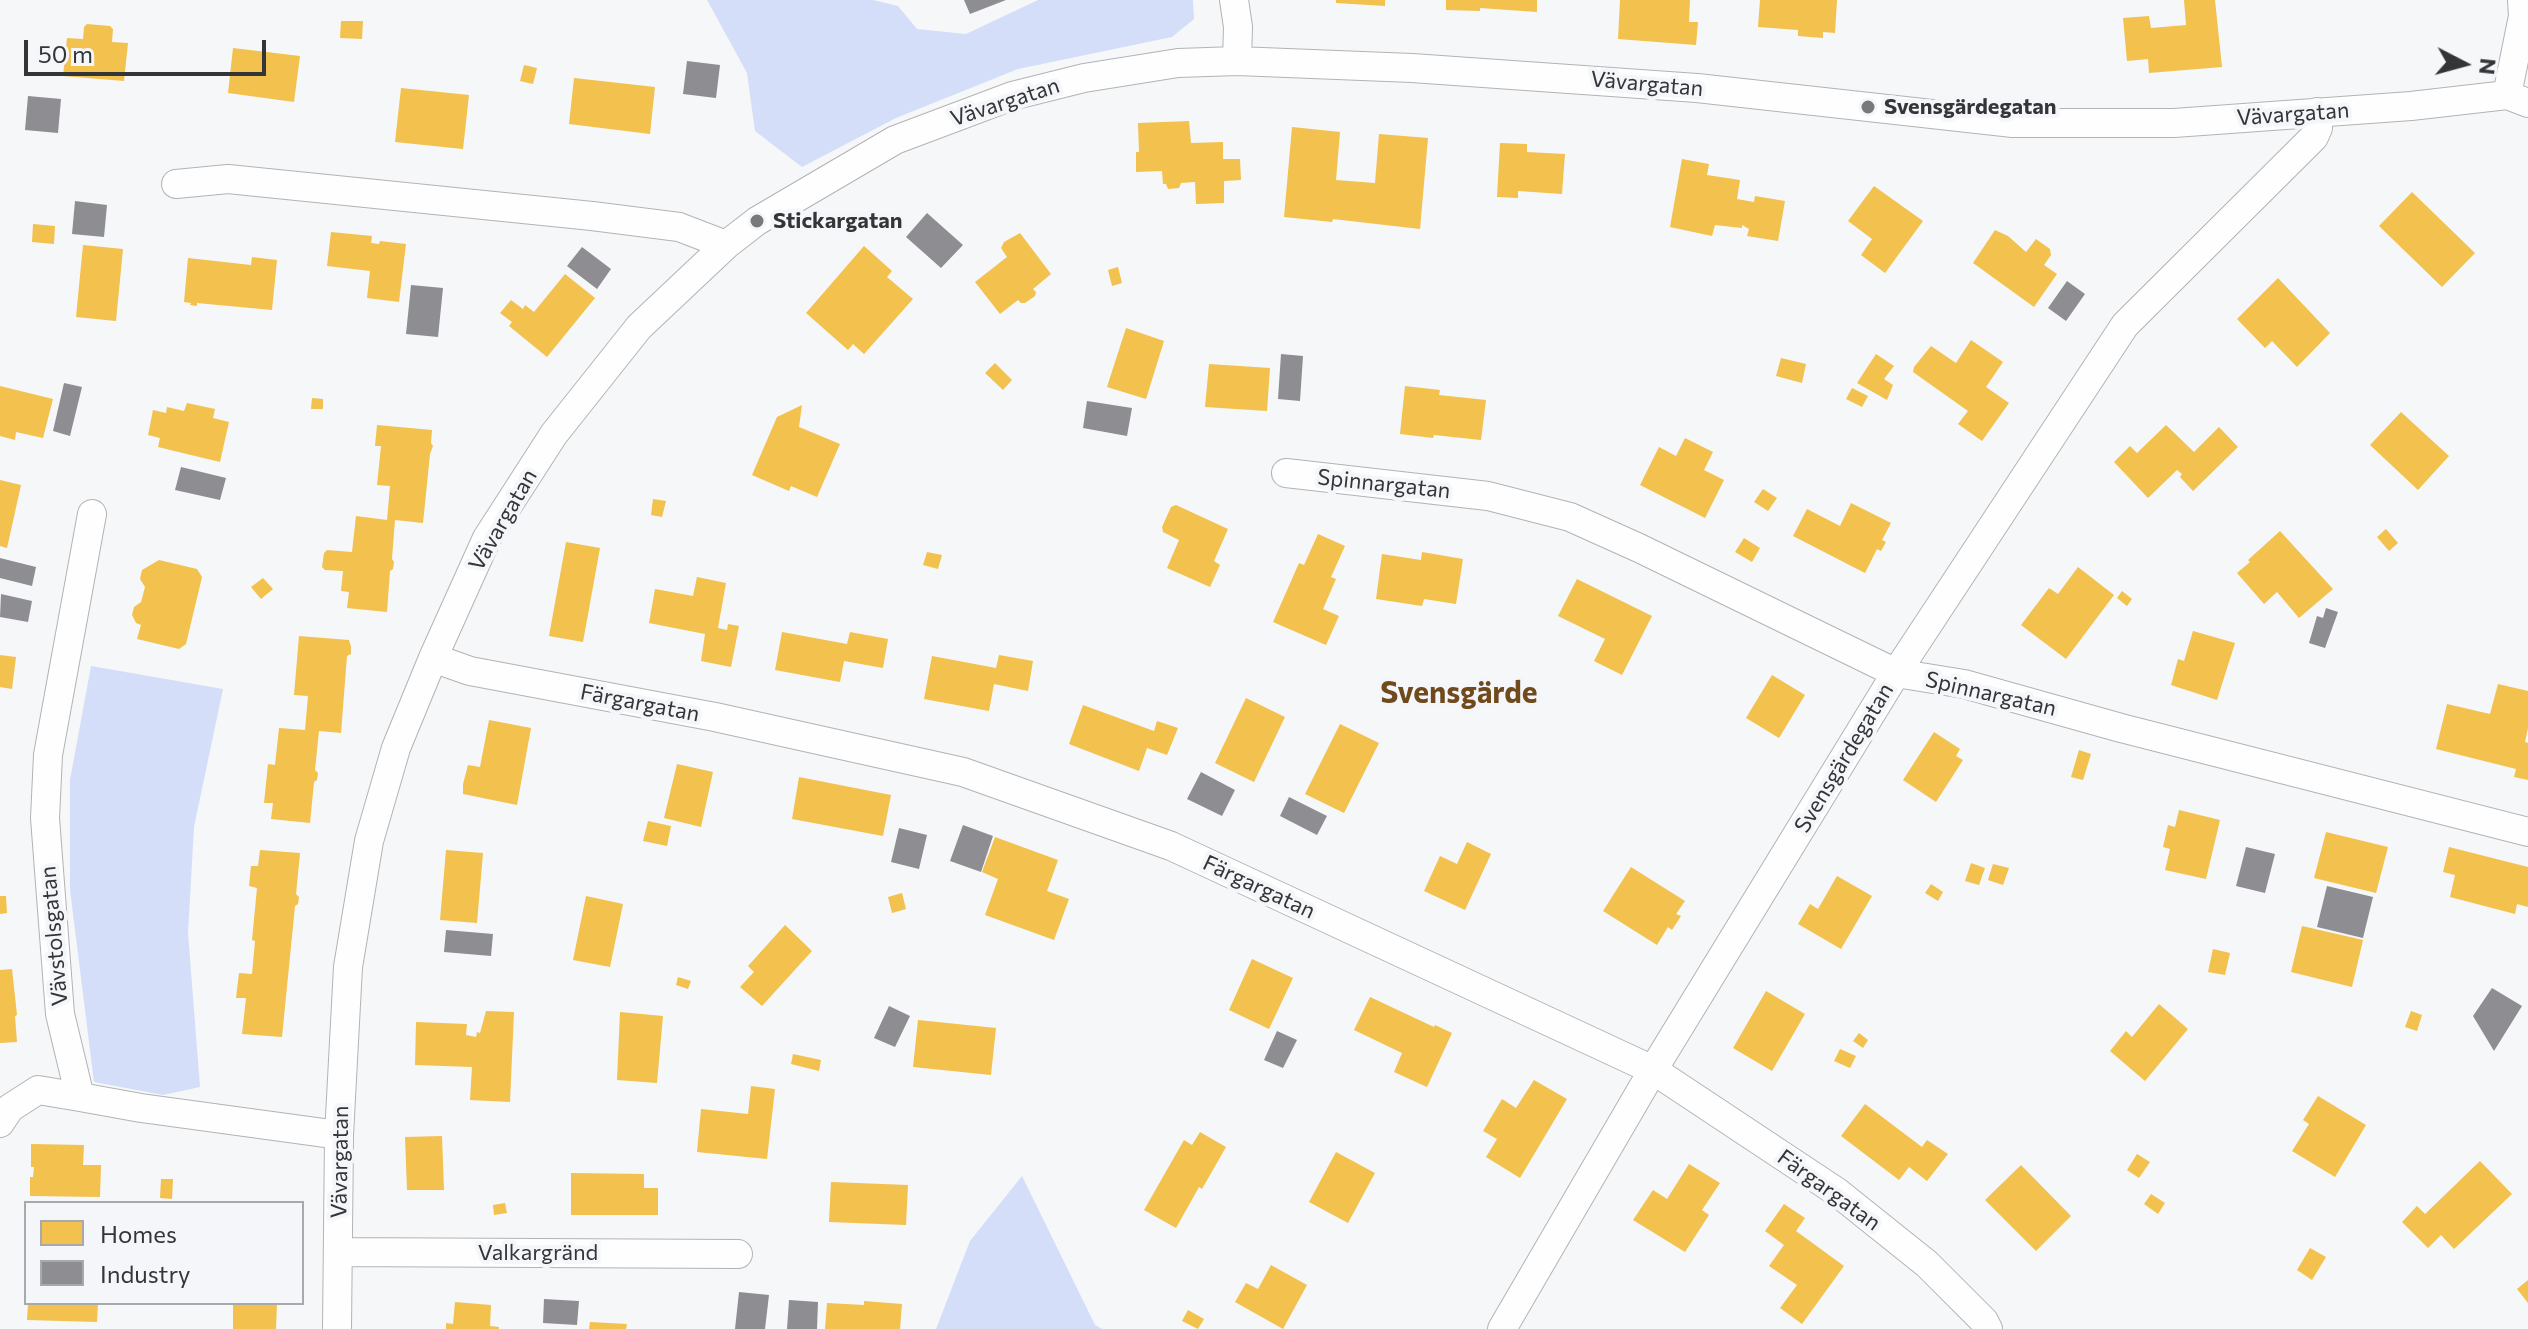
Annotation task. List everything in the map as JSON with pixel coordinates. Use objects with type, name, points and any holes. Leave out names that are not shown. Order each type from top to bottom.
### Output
[{"type":"street","points":[[1234,0],[1238,27],[1237,61]]},
{"type":"street","points":[[2518,99],[2522,0]]},
{"type":"street","name":"Vävargatan","points":[[337,1329],[339,1135],[348,967],[369,841],[396,748],[487,538],[554,434],[639,327],[726,245],[757,221],[895,140],[1012,96],[1084,78],[1162,65],[1237,61],[1412,68],[1668,86],[2013,123],[2174,123],[2518,99]]},
{"type":"street","name":"Svensgärdegatan","points":[[1502,1329],[1653,1070],[1896,673],[2125,325],[2314,137],[2318,128],[2317,112]]},
{"type":"street","points":[[176,184],[228,179],[592,216],[679,227],[726,245]]},
{"type":"street","name":"Spinnargatan","points":[[1286,473],[1488,496],[1570,517],[1896,673],[1964,684],[2121,728],[2528,832]]},
{"type":"street","name":"Vävstolsgatan","points":[[80,1097],[60,1014],[45,818],[48,755],[92,514]]},
{"type":"street","name":"Färgargatan","points":[[433,658],[470,671],[715,717],[963,772],[1171,846],[1653,1070],[1837,1192],[1927,1264],[1984,1321],[1988,1329]]},
{"type":"street","points":[[0,1123],[10,1108],[38,1090],[141,1108],[339,1135]]},
{"type":"street","name":"Valkargränd","points":[[338,1252],[738,1254]]},
{"type":"shaded area","points":[[707,0],[873,0],[898,6],[917,29],[966,34],[1038,0],[1193,0],[1194,19],[1172,37],[1018,69],[896,118],[802,167],[755,131],[747,73]]},
{"type":"shaded area","points":[[91,666],[223,689],[194,827],[188,933],[200,1087],[163,1095],[94,1082],[70,890],[70,780]]},
{"type":"shaded area","points":[[1022,1176],[1095,1325],[1102,1329],[936,1329],[970,1241]]},
{"type":"building: Homes","points":[[1336,0],[1385,0],[1385,6],[1336,3]]},
{"type":"building: Homes","points":[[1446,0],[1537,0],[1537,12],[1480,8],[1480,11],[1446,10]]},
{"type":"building: Homes","points":[[1620,0],[1690,0],[1689,22],[1698,22],[1696,45],[1618,39]]},
{"type":"building: Homes","points":[[1760,0],[1837,0],[1835,33],[1823,32],[1823,38],[1798,36],[1798,30],[1758,27]]},
{"type":"building: Homes","points":[[2184,0],[2215,0],[2222,67],[2149,73],[2148,59],[2127,61],[2123,18],[2149,16],[2151,28],[2186,25]]},
{"type":"building: Homes","points":[[341,21],[363,21],[362,39],[340,38]]},
{"type":"building: Homes","points":[[87,24],[110,26],[113,29],[112,42],[128,43],[124,81],[63,76],[67,38],[83,39]]},
{"type":"building: Homes","points":[[233,48],[300,56],[294,102],[228,93]]},
{"type":"building: Homes","points":[[524,65],[537,68],[533,84],[520,81]]},
{"type":"building: Homes","points":[[574,78],[655,87],[650,134],[569,124]]},
{"type":"building: Homes","points":[[401,88],[469,95],[463,149],[395,142]]},
{"type":"building: Homes","points":[[1189,121],[1191,143],[1223,142],[1223,159],[1240,159],[1241,180],[1224,181],[1224,203],[1196,204],[1195,182],[1181,183],[1179,188],[1168,189],[1163,184],[1162,171],[1136,172],[1138,123]]},
{"type":"building: Homes","points":[[1292,127],[1340,132],[1336,180],[1375,183],[1379,134],[1428,138],[1420,229],[1284,217]]},
{"type":"building: Homes","points":[[1500,143],[1527,144],[1527,152],[1565,154],[1562,194],[1518,191],[1518,198],[1497,197]]},
{"type":"building: Homes","points":[[1682,159],[1709,164],[1707,175],[1740,180],[1737,199],[1754,202],[1755,196],[1785,201],[1778,241],[1747,236],[1749,229],[1742,225],[1742,228],[1715,225],[1712,236],[1670,227]]},
{"type":"building: Homes","points":[[1874,186],[1923,221],[1885,273],[1861,255],[1872,239],[1848,221]]},
{"type":"building: Homes","points":[[2412,192],[2475,253],[2442,287],[2379,226]]},
{"type":"building: Homes","points":[[33,224],[55,226],[54,244],[32,242]]},
{"type":"building: Homes","points":[[1995,230],[2008,236],[2026,252],[2036,239],[2050,249],[2051,255],[2044,265],[2057,274],[2034,307],[1973,263]]},
{"type":"building: Homes","points":[[331,232],[372,236],[371,243],[406,244],[399,302],[367,298],[370,271],[327,266]]},
{"type":"building: Homes","points":[[1020,233],[1051,274],[1033,289],[1035,296],[1025,303],[1018,300],[1000,314],[975,282],[1007,257],[1001,248],[1004,242]]},
{"type":"building: Homes","points":[[83,245],[123,249],[116,321],[76,317]]},
{"type":"building: Homes","points":[[864,246],[892,271],[887,277],[913,299],[864,354],[853,344],[848,350],[806,313]]},
{"type":"building: Homes","points":[[252,257],[277,260],[272,310],[197,303],[197,306],[184,302],[188,258],[251,265]]},
{"type":"building: Homes","points":[[1118,267],[1122,283],[1112,286],[1108,270]]},
{"type":"building: Homes","points":[[565,274],[595,298],[547,357],[509,326],[512,322],[500,313],[511,300],[523,309],[525,305],[534,312]]},
{"type":"building: Homes","points":[[2278,278],[2330,333],[2297,367],[2272,341],[2265,348],[2237,319]]},
{"type":"building: Homes","points":[[1126,328],[1164,341],[1146,399],[1107,387]]},
{"type":"building: Homes","points":[[1971,340],[2003,362],[1986,387],[2009,403],[1982,441],[1958,424],[1968,411],[1913,372],[1931,346],[1956,363]]},
{"type":"building: Homes","points":[[1876,354],[1894,366],[1884,379],[1893,385],[1887,400],[1857,383]]},
{"type":"building: Homes","points":[[1781,358],[1806,364],[1802,383],[1776,376]]},
{"type":"building: Homes","points":[[995,363],[1012,380],[1003,390],[985,373]]},
{"type":"building: Homes","points":[[1209,364],[1270,368],[1267,411],[1205,407]]},
{"type":"building: Homes","points":[[0,386],[53,399],[43,438],[16,432],[15,440],[0,436]]},
{"type":"building: Homes","points":[[1405,386],[1440,390],[1439,395],[1486,400],[1481,440],[1400,434]]},
{"type":"building: Homes","points":[[1852,388],[1868,396],[1862,407],[1846,399]]},
{"type":"building: Homes","points":[[312,398],[323,399],[323,409],[311,409]]},
{"type":"building: Homes","points":[[187,403],[215,409],[213,418],[229,422],[220,462],[158,447],[160,438],[148,435],[153,410],[166,413],[167,407],[184,411]]},
{"type":"building: Homes","points":[[802,405],[799,427],[840,444],[817,497],[791,486],[789,491],[752,475],[777,417]]},
{"type":"building: Homes","points":[[2401,412],[2449,456],[2418,490],[2370,445]]},
{"type":"building: Homes","points":[[377,425],[432,430],[433,446],[423,523],[395,520],[394,562],[390,571],[387,612],[347,608],[349,592],[341,591],[343,571],[322,567],[327,550],[352,552],[356,516],[387,520],[390,486],[377,485],[381,446],[375,446]]},
{"type":"building: Homes","points":[[2166,425],[2194,452],[2219,427],[2238,447],[2193,491],[2177,470],[2148,498],[2114,462],[2130,446],[2137,453]]},
{"type":"building: Homes","points":[[1685,438],[1713,452],[1704,470],[1724,480],[1705,518],[1640,485],[1659,447],[1676,456]]},
{"type":"building: Homes","points":[[0,480],[21,485],[7,548],[0,546]]},
{"type":"building: Homes","points":[[1763,489],[1777,498],[1768,511],[1754,502]]},
{"type":"building: Homes","points":[[653,499],[666,501],[662,517],[651,515]]},
{"type":"building: Homes","points":[[1851,503],[1891,523],[1882,540],[1886,542],[1881,551],[1877,549],[1865,573],[1793,536],[1807,509],[1840,526]]},
{"type":"building: Homes","points":[[1176,505],[1228,529],[1214,561],[1220,565],[1210,587],[1167,568],[1179,540],[1163,532],[1162,527],[1171,507]]},
{"type":"building: Homes","points":[[2386,529],[2398,543],[2389,551],[2377,537]]},
{"type":"building: Homes","points":[[2280,531],[2333,589],[2299,618],[2277,592],[2264,604],[2237,573]]},
{"type":"building: Homes","points":[[1318,534],[1345,546],[1331,577],[1336,579],[1323,609],[1339,616],[1326,645],[1273,622],[1299,563],[1304,565]]},
{"type":"building: Homes","points":[[1744,538],[1760,548],[1752,562],[1735,552]]},
{"type":"building: Homes","points":[[566,542],[600,548],[583,642],[549,636]]},
{"type":"building: Homes","points":[[927,552],[942,555],[938,569],[923,565]]},
{"type":"building: Homes","points":[[1422,552],[1463,559],[1456,604],[1424,599],[1422,606],[1376,599],[1382,554],[1421,560]]},
{"type":"building: Homes","points":[[159,560],[197,569],[202,577],[186,644],[179,649],[137,639],[141,625],[132,615],[134,607],[141,602],[145,587],[140,579],[142,570]]},
{"type":"building: Homes","points":[[2078,567],[2114,595],[2066,659],[2021,625],[2049,588],[2058,594]]},
{"type":"building: Homes","points":[[697,577],[726,583],[718,628],[727,630],[728,624],[739,626],[731,667],[701,661],[705,634],[649,623],[655,589],[693,596]]},
{"type":"building: Homes","points":[[263,578],[273,589],[261,599],[251,587]]},
{"type":"building: Homes","points":[[1577,579],[1652,616],[1622,675],[1594,661],[1605,639],[1558,616]]},
{"type":"building: Homes","points":[[2122,591],[2132,599],[2127,606],[2117,598]]},
{"type":"building: Homes","points":[[2193,631],[2235,643],[2217,700],[2171,685],[2178,659],[2184,661]]},
{"type":"building: Homes","points":[[782,632],[847,644],[850,632],[888,639],[883,668],[844,661],[840,682],[775,670]]},
{"type":"building: Homes","points":[[299,636],[349,640],[351,647],[351,654],[347,656],[341,733],[319,731],[315,770],[318,773],[314,782],[310,823],[271,819],[273,803],[264,803],[268,764],[275,765],[279,728],[305,730],[308,696],[294,695]]},
{"type":"building: Homes","points":[[0,655],[16,657],[12,689],[0,687]]},
{"type":"building: Homes","points":[[999,655],[1033,661],[1028,691],[994,684],[989,711],[924,699],[932,656],[996,668]]},
{"type":"building: Homes","points":[[1772,675],[1805,695],[1779,738],[1746,718]]},
{"type":"building: Homes","points":[[2498,684],[2528,691],[2525,742],[2528,743],[2528,780],[2514,777],[2516,769],[2436,749],[2447,704],[2490,714]]},
{"type":"building: Homes","points":[[1246,698],[1285,717],[1254,782],[1215,763]]},
{"type":"building: Homes","points":[[1083,705],[1154,731],[1157,721],[1178,728],[1167,755],[1147,748],[1139,771],[1069,744]]},
{"type":"building: Homes","points":[[489,720],[531,728],[517,805],[463,794],[468,765],[480,767]]},
{"type":"building: Homes","points":[[1340,724],[1379,743],[1344,813],[1305,794]]},
{"type":"building: Homes","points":[[1934,732],[1960,749],[1956,756],[1963,760],[1936,802],[1903,780]]},
{"type":"building: Homes","points":[[2079,750],[2091,754],[2083,780],[2071,777]]},
{"type":"building: Homes","points":[[677,764],[713,772],[701,827],[664,818]]},
{"type":"building: Homes","points":[[799,777],[891,795],[883,836],[792,819]]},
{"type":"building: Homes","points":[[2179,810],[2220,820],[2206,879],[2165,870],[2170,849],[2163,847],[2168,825],[2175,827]]},
{"type":"building: Homes","points":[[648,821],[671,826],[667,846],[643,841]]},
{"type":"building: Homes","points":[[2326,832],[2388,847],[2376,893],[2314,878]]},
{"type":"building: Homes","points":[[995,837],[1058,860],[1047,891],[1069,899],[1054,940],[985,915],[998,879],[982,872]]},
{"type":"building: Homes","points":[[1467,842],[1491,854],[1465,910],[1424,891],[1440,856],[1457,864]]},
{"type":"building: Homes","points":[[2449,847],[2528,867],[2528,907],[2517,904],[2515,914],[2450,897],[2455,875],[2443,872]]},
{"type":"building: Homes","points":[[260,850],[300,853],[296,894],[299,897],[295,906],[282,1037],[242,1034],[246,998],[236,998],[239,973],[252,974],[257,888],[249,886],[251,866],[258,866]]},
{"type":"building: Homes","points":[[446,850],[483,853],[477,923],[440,920]]},
{"type":"building: Homes","points":[[1971,863],[1985,868],[1979,885],[1965,881]]},
{"type":"building: Homes","points":[[1993,864],[2009,868],[2003,885],[1988,880]]},
{"type":"building: Homes","points":[[1631,867],[1685,901],[1676,914],[1681,916],[1672,930],[1668,927],[1657,945],[1603,911]]},
{"type":"building: Homes","points":[[1837,876],[1872,896],[1841,949],[1798,924],[1810,904],[1818,909]]},
{"type":"building: Homes","points":[[1931,884],[1943,892],[1938,901],[1925,893]]},
{"type":"building: Homes","points":[[902,893],[906,909],[892,913],[888,897]]},
{"type":"building: Homes","points":[[0,896],[6,896],[7,913],[0,914]]},
{"type":"building: Homes","points":[[586,896],[623,904],[610,967],[573,960]]},
{"type":"building: Homes","points":[[785,925],[812,951],[762,1006],[740,987],[754,972],[748,966]]},
{"type":"building: Homes","points":[[2302,926],[2363,940],[2352,987],[2291,972]]},
{"type":"building: Homes","points":[[2213,949],[2230,953],[2225,975],[2208,972]]},
{"type":"building: Homes","points":[[1252,959],[1293,978],[1269,1029],[1229,1010]]},
{"type":"building: Homes","points":[[12,969],[17,1042],[0,1043],[0,970]]},
{"type":"building: Homes","points":[[678,977],[691,981],[688,989],[676,985]]},
{"type":"building: Homes","points":[[1766,991],[1805,1014],[1772,1071],[1733,1048]]},
{"type":"building: Homes","points":[[1370,997],[1452,1033],[1427,1087],[1394,1072],[1402,1053],[1354,1030]]},
{"type":"building: Homes","points":[[2159,1004],[2188,1029],[2145,1081],[2110,1051],[2126,1031],[2132,1037]]},
{"type":"building: Homes","points":[[486,1011],[514,1012],[510,1102],[470,1100],[472,1067],[415,1065],[416,1022],[467,1024],[466,1035],[476,1037]]},
{"type":"building: Homes","points":[[2411,1011],[2422,1015],[2417,1031],[2405,1027]]},
{"type":"building: Homes","points":[[620,1012],[663,1016],[657,1083],[617,1080]]},
{"type":"building: Homes","points":[[918,1020],[996,1028],[991,1075],[913,1067]]},
{"type":"building: Homes","points":[[1859,1033],[1868,1040],[1863,1048],[1853,1041]]},
{"type":"building: Homes","points":[[1840,1049],[1856,1056],[1850,1068],[1834,1061]]},
{"type":"building: Homes","points":[[793,1054],[821,1060],[819,1071],[791,1064]]},
{"type":"building: Homes","points":[[1534,1080],[1567,1099],[1520,1178],[1486,1157],[1497,1139],[1483,1131],[1502,1099],[1516,1108]]},
{"type":"building: Homes","points":[[751,1086],[775,1089],[767,1159],[697,1152],[701,1109],[748,1114]]},
{"type":"building: Homes","points":[[2318,1096],[2366,1125],[2335,1177],[2292,1151],[2309,1124],[2303,1120]]},
{"type":"building: Homes","points":[[1865,1104],[1922,1147],[1927,1140],[1948,1154],[1927,1181],[1909,1167],[1899,1180],[1841,1136]]},
{"type":"building: Homes","points":[[1200,1132],[1226,1147],[1176,1228],[1144,1210],[1184,1140],[1192,1145]]},
{"type":"building: Homes","points":[[442,1136],[444,1190],[407,1190],[405,1137]]},
{"type":"building: Homes","points":[[31,1144],[84,1145],[83,1165],[101,1165],[100,1197],[30,1196],[30,1177],[33,1177],[34,1167],[31,1167]]},
{"type":"building: Homes","points":[[1336,1152],[1375,1173],[1348,1223],[1309,1202]]},
{"type":"building: Homes","points":[[2137,1154],[2150,1162],[2139,1178],[2127,1170]]},
{"type":"building: Homes","points":[[2480,1161],[2512,1194],[2454,1249],[2441,1235],[2428,1248],[2402,1222],[2417,1206],[2425,1214]]},
{"type":"building: Homes","points":[[1689,1164],[1720,1183],[1702,1210],[1709,1215],[1685,1252],[1633,1220],[1653,1190],[1667,1199]]},
{"type":"building: Homes","points":[[2021,1165],[2071,1216],[2036,1251],[1985,1200]]},
{"type":"building: Homes","points":[[571,1173],[644,1174],[644,1188],[658,1188],[658,1215],[571,1215]]},
{"type":"building: Homes","points":[[161,1179],[173,1179],[172,1199],[160,1198]]},
{"type":"building: Homes","points":[[831,1182],[908,1185],[906,1225],[829,1222]]},
{"type":"building: Homes","points":[[2151,1194],[2165,1203],[2158,1214],[2144,1204]]},
{"type":"building: Homes","points":[[505,1203],[507,1213],[494,1215],[493,1205]]},
{"type":"building: Homes","points":[[1784,1204],[1805,1218],[1796,1231],[1844,1266],[1802,1324],[1780,1308],[1797,1285],[1769,1266],[1784,1245],[1765,1231]]},
{"type":"building: Homes","points":[[2310,1248],[2326,1257],[2312,1280],[2297,1270]]},
{"type":"building: Homes","points":[[1271,1265],[1307,1285],[1283,1329],[1235,1302],[1246,1283],[1258,1289]]},
{"type":"building: Homes","points":[[2528,1280],[2528,1303],[2517,1289]]},
{"type":"building: Homes","points":[[864,1301],[902,1304],[900,1329],[825,1329],[827,1303],[864,1305]]},
{"type":"building: Homes","points":[[455,1302],[491,1305],[490,1326],[499,1329],[446,1329],[446,1323],[453,1324]]},
{"type":"building: Homes","points":[[28,1305],[98,1305],[97,1322],[27,1320]]},
{"type":"building: Homes","points":[[233,1305],[277,1305],[276,1329],[233,1329]]},
{"type":"building: Homes","points":[[1188,1310],[1204,1319],[1198,1329],[1182,1321]]},
{"type":"building: Homes","points":[[590,1322],[627,1324],[626,1329],[589,1329]]},
{"type":"building: Industry","points":[[964,0],[1006,0],[970,14]]},
{"type":"building: Industry","points":[[687,61],[720,65],[716,98],[683,94]]},
{"type":"building: Industry","points":[[28,96],[61,99],[58,133],[25,130]]},
{"type":"building: Industry","points":[[75,201],[107,205],[104,237],[72,234]]},
{"type":"building: Industry","points":[[927,213],[963,245],[941,268],[906,237]]},
{"type":"building: Industry","points":[[582,247],[611,269],[597,289],[567,266]]},
{"type":"building: Industry","points":[[2067,281],[2085,294],[2066,321],[2048,308]]},
{"type":"building: Industry","points":[[411,285],[443,288],[438,337],[406,334]]},
{"type":"building: Industry","points":[[1281,354],[1303,356],[1300,401],[1278,399]]},
{"type":"building: Industry","points":[[64,383],[82,387],[70,436],[53,431]]},
{"type":"building: Industry","points":[[1087,401],[1132,408],[1127,436],[1083,428]]},
{"type":"building: Industry","points":[[181,467],[226,478],[220,500],[175,490]]},
{"type":"building: Industry","points":[[0,558],[36,567],[32,586],[0,578]]},
{"type":"building: Industry","points":[[1,594],[32,601],[28,622],[0,617]]},
{"type":"building: Industry","points":[[2326,608],[2338,612],[2325,648],[2309,643],[2317,616],[2323,618]]},
{"type":"building: Industry","points":[[1201,772],[1235,790],[1222,816],[1187,799]]},
{"type":"building: Industry","points":[[1289,797],[1327,816],[1317,835],[1280,816]]},
{"type":"building: Industry","points":[[963,825],[993,836],[981,872],[950,861]]},
{"type":"building: Industry","points":[[899,828],[927,835],[919,869],[891,862]]},
{"type":"building: Industry","points":[[2246,847],[2275,854],[2265,893],[2236,886]]},
{"type":"building: Industry","points":[[2327,886],[2373,897],[2363,938],[2317,927]]},
{"type":"building: Industry","points":[[446,930],[493,934],[491,956],[444,952]]},
{"type":"building: Industry","points":[[2492,988],[2522,1006],[2494,1051],[2473,1016]]},
{"type":"building: Industry","points":[[889,1006],[910,1016],[895,1047],[874,1038]]},
{"type":"building: Industry","points":[[1277,1031],[1297,1040],[1283,1068],[1264,1060]]},
{"type":"building: Industry","points":[[739,1292],[769,1295],[765,1329],[735,1329]]},
{"type":"building: Industry","points":[[544,1299],[579,1301],[577,1325],[543,1323]]},
{"type":"building: Industry","points":[[789,1300],[818,1302],[817,1329],[787,1329]]},
{"type":"place","name":"Svensgärdegatan","points":[[1868,107]]},
{"type":"place","name":"Stickargatan","points":[[757,221]]},
{"type":"district","name":"Svensgärde","points":[[1459,693]]}]
